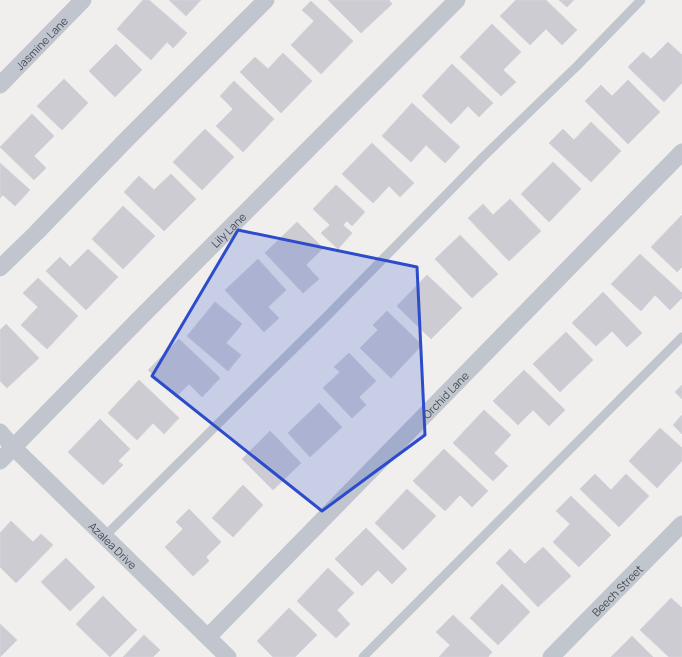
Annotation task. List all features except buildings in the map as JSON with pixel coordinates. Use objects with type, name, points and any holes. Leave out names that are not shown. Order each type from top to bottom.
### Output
[{"type":"street","name":"Jasmine Lane","points":[[0,85],[83,0]]},
{"type":"street","points":[[0,268],[266,0]]},
{"type":"street","name":"Lily Lane","points":[[0,461],[143,315],[457,0]]},
{"type":"street","name":"Orchid Lane","points":[[208,637],[682,152]]},
{"type":"street","name":"Azalea Drive","points":[[0,432],[13,447],[228,657]]},
{"type":"street","name":"Beech Street","points":[[551,657],[682,524]]},
{"type":"lane","points":[[105,536],[245,396],[326,318],[641,0]]},
{"type":"lane","points":[[363,657],[682,336]]},
{"type":"highlighted area","points":[[238,230],[417,267],[425,435],[322,511],[152,376]]}]
